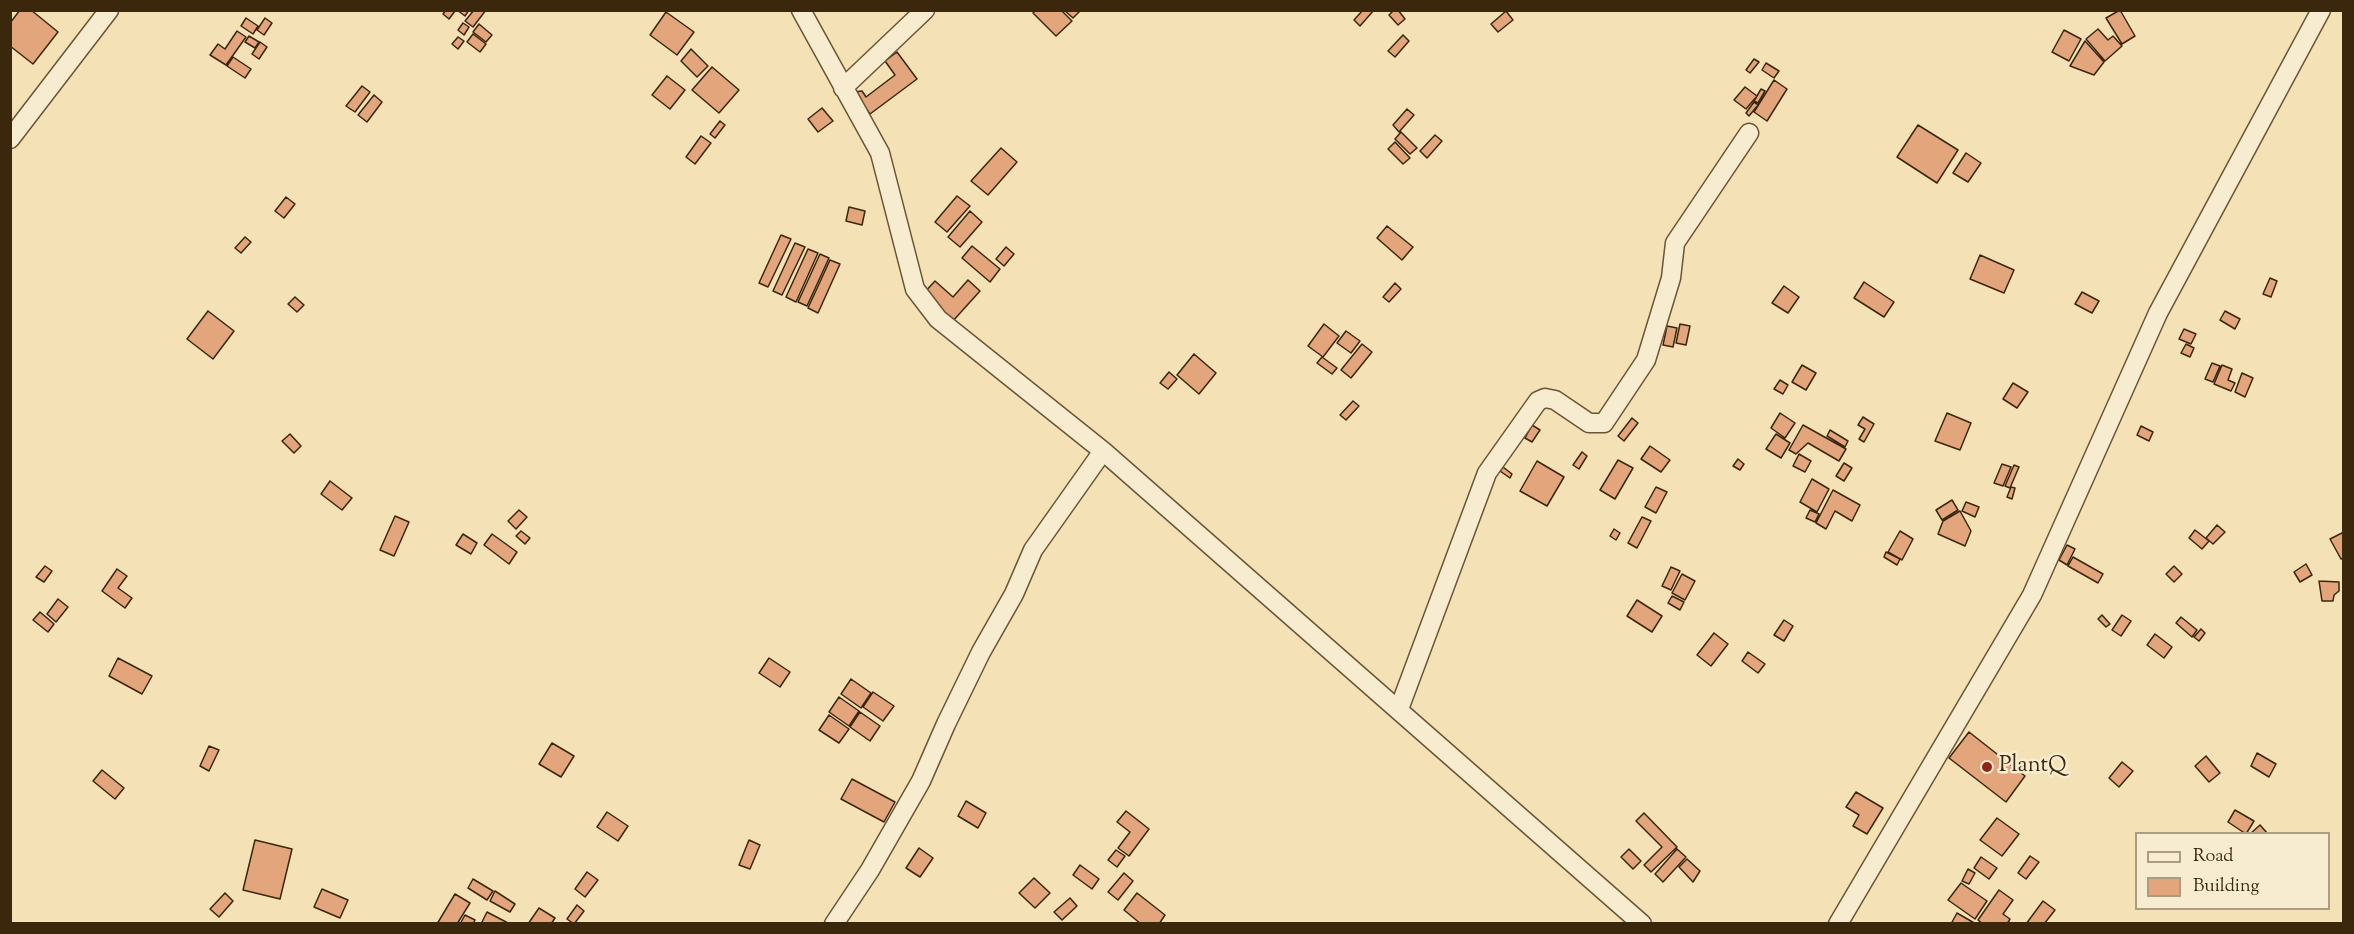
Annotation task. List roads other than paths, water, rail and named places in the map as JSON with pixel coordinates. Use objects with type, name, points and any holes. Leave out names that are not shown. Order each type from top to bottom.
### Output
[{"type":"street","points":[[10,139],[109,10]]},
{"type":"street","points":[[801,10],[880,153],[915,289],[938,319],[1103,451],[1642,924]]},
{"type":"street","points":[[843,87],[925,10]]},
{"type":"street","points":[[1838,924],[2032,595],[2158,313],[2321,10]]},
{"type":"street","points":[[1399,709],[1487,474],[1538,401],[1545,398],[1555,400],[1589,423],[1604,423],[1646,360],[1671,278],[1675,243],[1749,133]]},
{"type":"street","points":[[834,924],[870,870],[921,781],[951,713],[981,652],[1014,594],[1033,550],[1103,451]]},
{"type":"place","name":"PlantQ","points":[[1987,767]]}]
